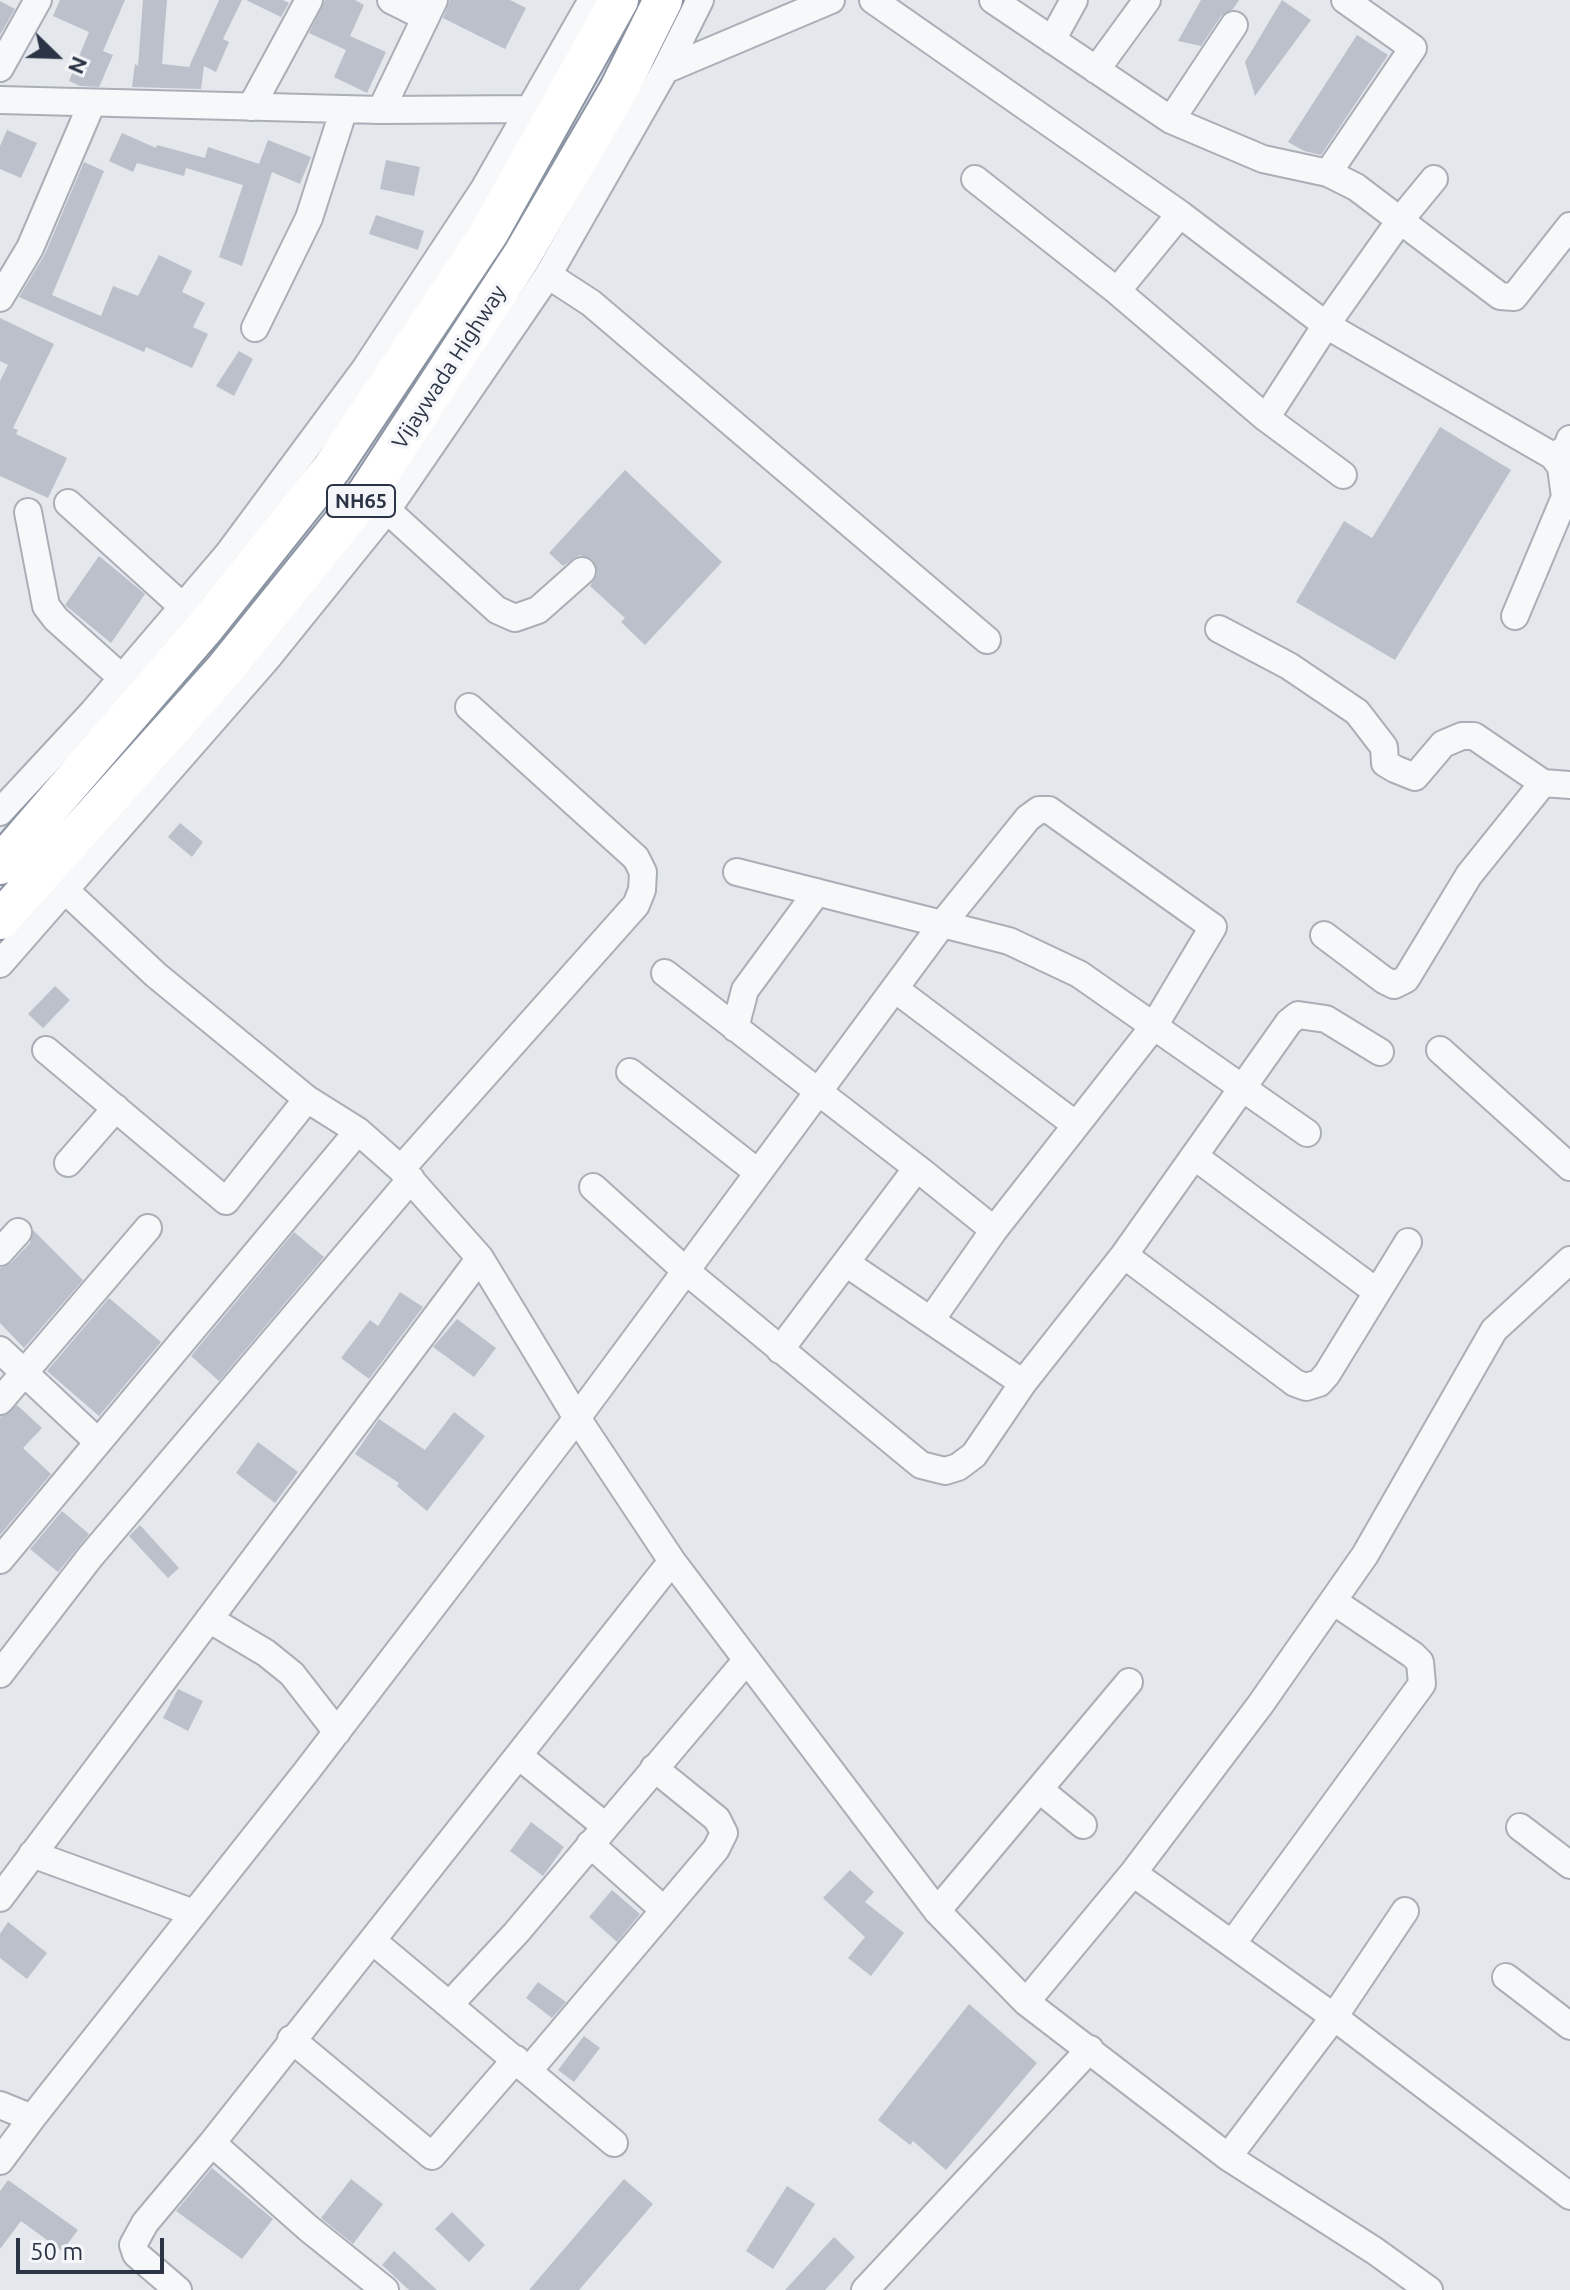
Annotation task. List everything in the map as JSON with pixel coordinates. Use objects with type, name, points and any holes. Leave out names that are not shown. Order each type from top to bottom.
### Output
[{"type":"highway","name":"Vijaywada Highway","points":[[0,865],[207,625],[332,468],[489,233],[619,0]]},
{"type":"highway","name":"Vijaywada Highway","points":[[0,920],[224,670],[367,493],[521,257],[619,89],[663,0]]},
{"type":"street","points":[[251,107],[309,0]]},
{"type":"street","points":[[381,110],[429,9],[391,0]]},
{"type":"street","points":[[0,812],[122,678],[228,554],[365,369],[484,189],[592,0]]},
{"type":"street","points":[[0,964],[265,661],[387,510],[548,275],[665,70],[700,0]]},
{"type":"street","points":[[665,70],[831,0]]},
{"type":"street","points":[[873,0],[1180,214],[1326,325],[1561,448],[1565,497],[1515,616]]},
{"type":"street","points":[[993,0],[1171,120],[1263,159],[1328,173],[1356,187],[1500,296],[1514,297],[1570,226]]},
{"type":"street","points":[[1052,40],[1074,0]]},
{"type":"street","points":[[1096,70],[1147,0]]},
{"type":"street","points":[[1328,173],[1413,48],[1345,0]]},
{"type":"street","points":[[0,68],[37,1]]},
{"type":"street","points":[[1171,120],[1234,25]]},
{"type":"street","points":[[0,100],[381,110],[530,109]]},
{"type":"street","points":[[0,298],[30,248],[92,103]]},
{"type":"street","points":[[255,328],[309,218],[344,109]]},
{"type":"street","points":[[975,179],[1117,291],[1266,418],[1343,475]]},
{"type":"street","points":[[1266,418],[1326,325],[1401,219],[1434,179]]},
{"type":"street","points":[[1117,291],[1180,214]]},
{"type":"street","points":[[548,275],[591,303],[987,640]]},
{"type":"street","points":[[68,503],[183,607]]},
{"type":"street","points":[[387,510],[497,610],[515,618],[538,610],[582,571]]},
{"type":"street","points":[[28,512],[46,606],[56,619],[122,678]]},
{"type":"street","points":[[1219,629],[1289,666],[1357,712],[1384,747],[1385,763],[1395,769],[1415,777],[1443,744],[1462,736],[1474,736],[1543,783],[1570,785]]},
{"type":"street","points":[[0,1674],[90,1557],[406,1174],[636,905],[642,890],[643,872],[636,858],[469,707]]},
{"type":"street","points":[[1324,935],[1384,980],[1394,985],[1406,979],[1469,875],[1543,783]]},
{"type":"street","points":[[0,2161],[337,1732],[577,1418],[756,1171],[819,1094],[943,923],[1028,818],[1039,810],[1049,810],[1211,922],[1212,933],[1154,1026],[994,1230],[931,1320]]},
{"type":"street","points":[[737,872],[1009,941],[1079,974],[1307,1133]]},
{"type":"street","points":[[66,891],[156,975],[307,1099],[358,1131],[406,1174],[480,1258],[577,1418],[672,1561],[937,1911],[1026,2002],[1228,2157],[1375,2251],[1429,2290]]},
{"type":"street","points":[[735,1028],[745,990],[817,892]]},
{"type":"street","points":[[665,973],[994,1230]]},
{"type":"street","points":[[895,989],[1076,1125]]},
{"type":"street","points":[[593,1187],[686,1271],[921,1465],[945,1471],[958,1467],[974,1455],[1023,1383],[1124,1255],[1289,1022],[1298,1015],[1326,1019],[1380,1052]]},
{"type":"street","points":[[46,1050],[226,1201],[307,1099]]},
{"type":"street","points":[[1440,1050],[1570,1167]]},
{"type":"street","points":[[630,1072],[756,1171]]},
{"type":"street","points":[[68,1163],[116,1108]]},
{"type":"street","points":[[0,1560],[358,1131]]},
{"type":"street","points":[[1194,1156],[1377,1292]]},
{"type":"street","points":[[780,1350],[917,1168]]},
{"type":"street","points":[[0,1401],[148,1228]]},
{"type":"street","points":[[0,1252],[18,1232]]},
{"type":"street","points":[[1124,1255],[1295,1383],[1306,1387],[1319,1383],[1327,1374],[1408,1242]]},
{"type":"street","points":[[0,1898],[480,1258]]},
{"type":"street","points":[[1026,2002],[1133,1873],[1260,1705],[1333,1601],[1365,1555],[1494,1330],[1570,1260]]},
{"type":"street","points":[[846,1263],[1023,1383]]},
{"type":"street","points":[[0,1350],[97,1441]]},
{"type":"street","points":[[178,2290],[136,2254],[133,2245],[145,2223],[212,2143],[291,2039],[374,1942],[672,1561]]},
{"type":"street","points":[[1232,1944],[1422,1684],[1420,1662],[1413,1655],[1333,1601]]},
{"type":"street","points":[[209,1619],[266,1653],[292,1674],[337,1732]]},
{"type":"street","points":[[451,2003],[516,1933],[746,1661]]},
{"type":"street","points":[[937,1911],[1129,1682]]},
{"type":"street","points":[[519,1756],[598,1835],[664,1910]]},
{"type":"street","points":[[291,2039],[432,2156],[522,2065],[716,1849],[724,1833],[717,1819],[654,1768]]},
{"type":"street","points":[[1040,1790],[1083,1825]]},
{"type":"street","points":[[1520,1827],[1570,1865]]},
{"type":"street","points":[[32,1854],[194,1913]]},
{"type":"street","points":[[1133,1873],[1334,2017],[1570,2196]]},
{"type":"street","points":[[1228,2157],[1334,2017],[1405,1911]]},
{"type":"street","points":[[374,1942],[451,2003],[614,2143]]},
{"type":"street","points":[[1506,1977],[1570,2026]]},
{"type":"street","points":[[865,2290],[1090,2049]]},
{"type":"street","points":[[0,2105],[32,2118]]},
{"type":"street","points":[[212,2143],[308,2228],[385,2290]]},
{"type":"building","points":[[60,0],[125,0],[103,51],[113,55],[99,87],[80,86],[69,81],[89,32],[53,16]]},
{"type":"building","points":[[143,0],[167,0],[162,64],[189,67],[219,0],[242,0],[223,39],[229,42],[216,72],[204,66],[201,89],[132,87],[135,64],[138,66]]},
{"type":"building","points":[[246,0],[283,0],[289,3],[281,17]]},
{"type":"building","points":[[325,0],[355,0],[364,5],[350,36],[386,52],[367,93],[334,77],[346,50],[309,33]]},
{"type":"building","points":[[450,0],[510,0],[526,8],[505,49],[443,18]]},
{"type":"building","points":[[1201,0],[1239,0],[1233,9],[1221,16],[1201,46],[1178,41]]},
{"type":"building","points":[[1282,0],[1311,20],[1255,96],[1245,62]]},
{"type":"building","points":[[0,1],[15,9],[0,35]]},
{"type":"building","points":[[1357,35],[1388,55],[1321,155],[1304,151],[1288,142]]},
{"type":"building","points":[[7,130],[37,143],[21,178],[0,169],[0,146]]},
{"type":"building","points":[[122,133],[156,148],[157,145],[205,158],[208,147],[259,164],[268,140],[311,157],[300,184],[272,172],[242,266],[219,257],[243,185],[186,168],[184,176],[137,163],[133,172],[109,161]]},
{"type":"building","points":[[386,160],[420,167],[414,196],[380,189]]},
{"type":"building","points":[[84,162],[104,171],[52,295],[101,316],[113,286],[138,296],[159,255],[192,271],[182,292],[205,303],[193,327],[208,334],[192,368],[146,347],[144,352],[19,297],[45,254]]},
{"type":"building","points":[[376,215],[424,231],[418,250],[369,234]]},
{"type":"building","points":[[0,318],[54,344],[13,428],[18,430],[16,434],[67,458],[48,498],[0,476],[0,381],[8,365],[0,361]]},
{"type":"building","points":[[239,351],[253,359],[234,396],[216,386]]},
{"type":"building","points":[[1440,427],[1511,470],[1395,660],[1296,602],[1344,521],[1372,538]]},
{"type":"building","points":[[625,470],[722,562],[645,645],[621,622],[625,618],[590,586],[597,575],[593,560],[580,555],[563,566],[549,553]]},
{"type":"building","points":[[99,556],[145,594],[111,643],[65,605]]},
{"type":"building","points":[[180,823],[203,842],[192,857],[168,837]]},
{"type":"building","points":[[55,986],[70,1000],[43,1028],[28,1014]]},
{"type":"building","points":[[33,1230],[83,1280],[24,1348],[0,1323],[0,1268],[11,1263],[30,1243]]},
{"type":"building","points":[[294,1232],[324,1257],[219,1381],[191,1356]]},
{"type":"building","points":[[400,1292],[423,1307],[369,1379],[341,1358],[370,1320],[378,1326]]},
{"type":"building","points":[[109,1298],[161,1342],[99,1416],[47,1371]]},
{"type":"building","points":[[457,1319],[496,1348],[474,1377],[433,1347]]},
{"type":"building","points":[[17,1405],[42,1428],[23,1448],[51,1474],[0,1535],[0,1417]]},
{"type":"building","points":[[454,1412],[485,1436],[427,1511],[397,1486],[399,1483],[355,1454],[379,1419],[425,1450]]},
{"type":"building","points":[[258,1442],[298,1472],[275,1503],[236,1473]]},
{"type":"building","points":[[62,1511],[89,1534],[58,1572],[30,1549]]},
{"type":"building","points":[[140,1525],[179,1568],[168,1578],[129,1536]]},
{"type":"building","points":[[178,1689],[203,1701],[188,1731],[163,1718]]},
{"type":"building","points":[[531,1822],[564,1847],[543,1876],[510,1851]]},
{"type":"building","points":[[850,1870],[874,1892],[865,1902],[904,1933],[871,1976],[848,1958],[865,1937],[823,1898]]},
{"type":"building","points":[[612,1890],[640,1914],[617,1942],[589,1917]]},
{"type":"building","points":[[8,1922],[47,1953],[27,1979],[0,1958],[0,1934]]},
{"type":"building","points":[[538,1982],[566,2002],[552,2018],[526,1998]]},
{"type":"building","points":[[969,2004],[1037,2063],[946,2170],[913,2141],[910,2145],[878,2120]]},
{"type":"building","points":[[584,2036],[600,2048],[574,2082],[558,2070]]},
{"type":"building","points":[[212,2168],[273,2219],[242,2259],[176,2211]]},
{"type":"building","points":[[351,2179],[383,2204],[353,2244],[321,2218]]},
{"type":"building","points":[[624,2179],[653,2204],[579,2290],[529,2290]]},
{"type":"building","points":[[8,2180],[78,2230],[62,2251],[21,2221],[0,2249],[0,2191]]},
{"type":"building","points":[[787,2186],[815,2204],[773,2269],[746,2251]]},
{"type":"building","points":[[452,2212],[485,2245],[469,2262],[435,2229]]},
{"type":"building","points":[[834,2237],[855,2257],[825,2290],[785,2290]]},
{"type":"building","points":[[394,2251],[437,2290],[409,2290],[382,2265]]}]
